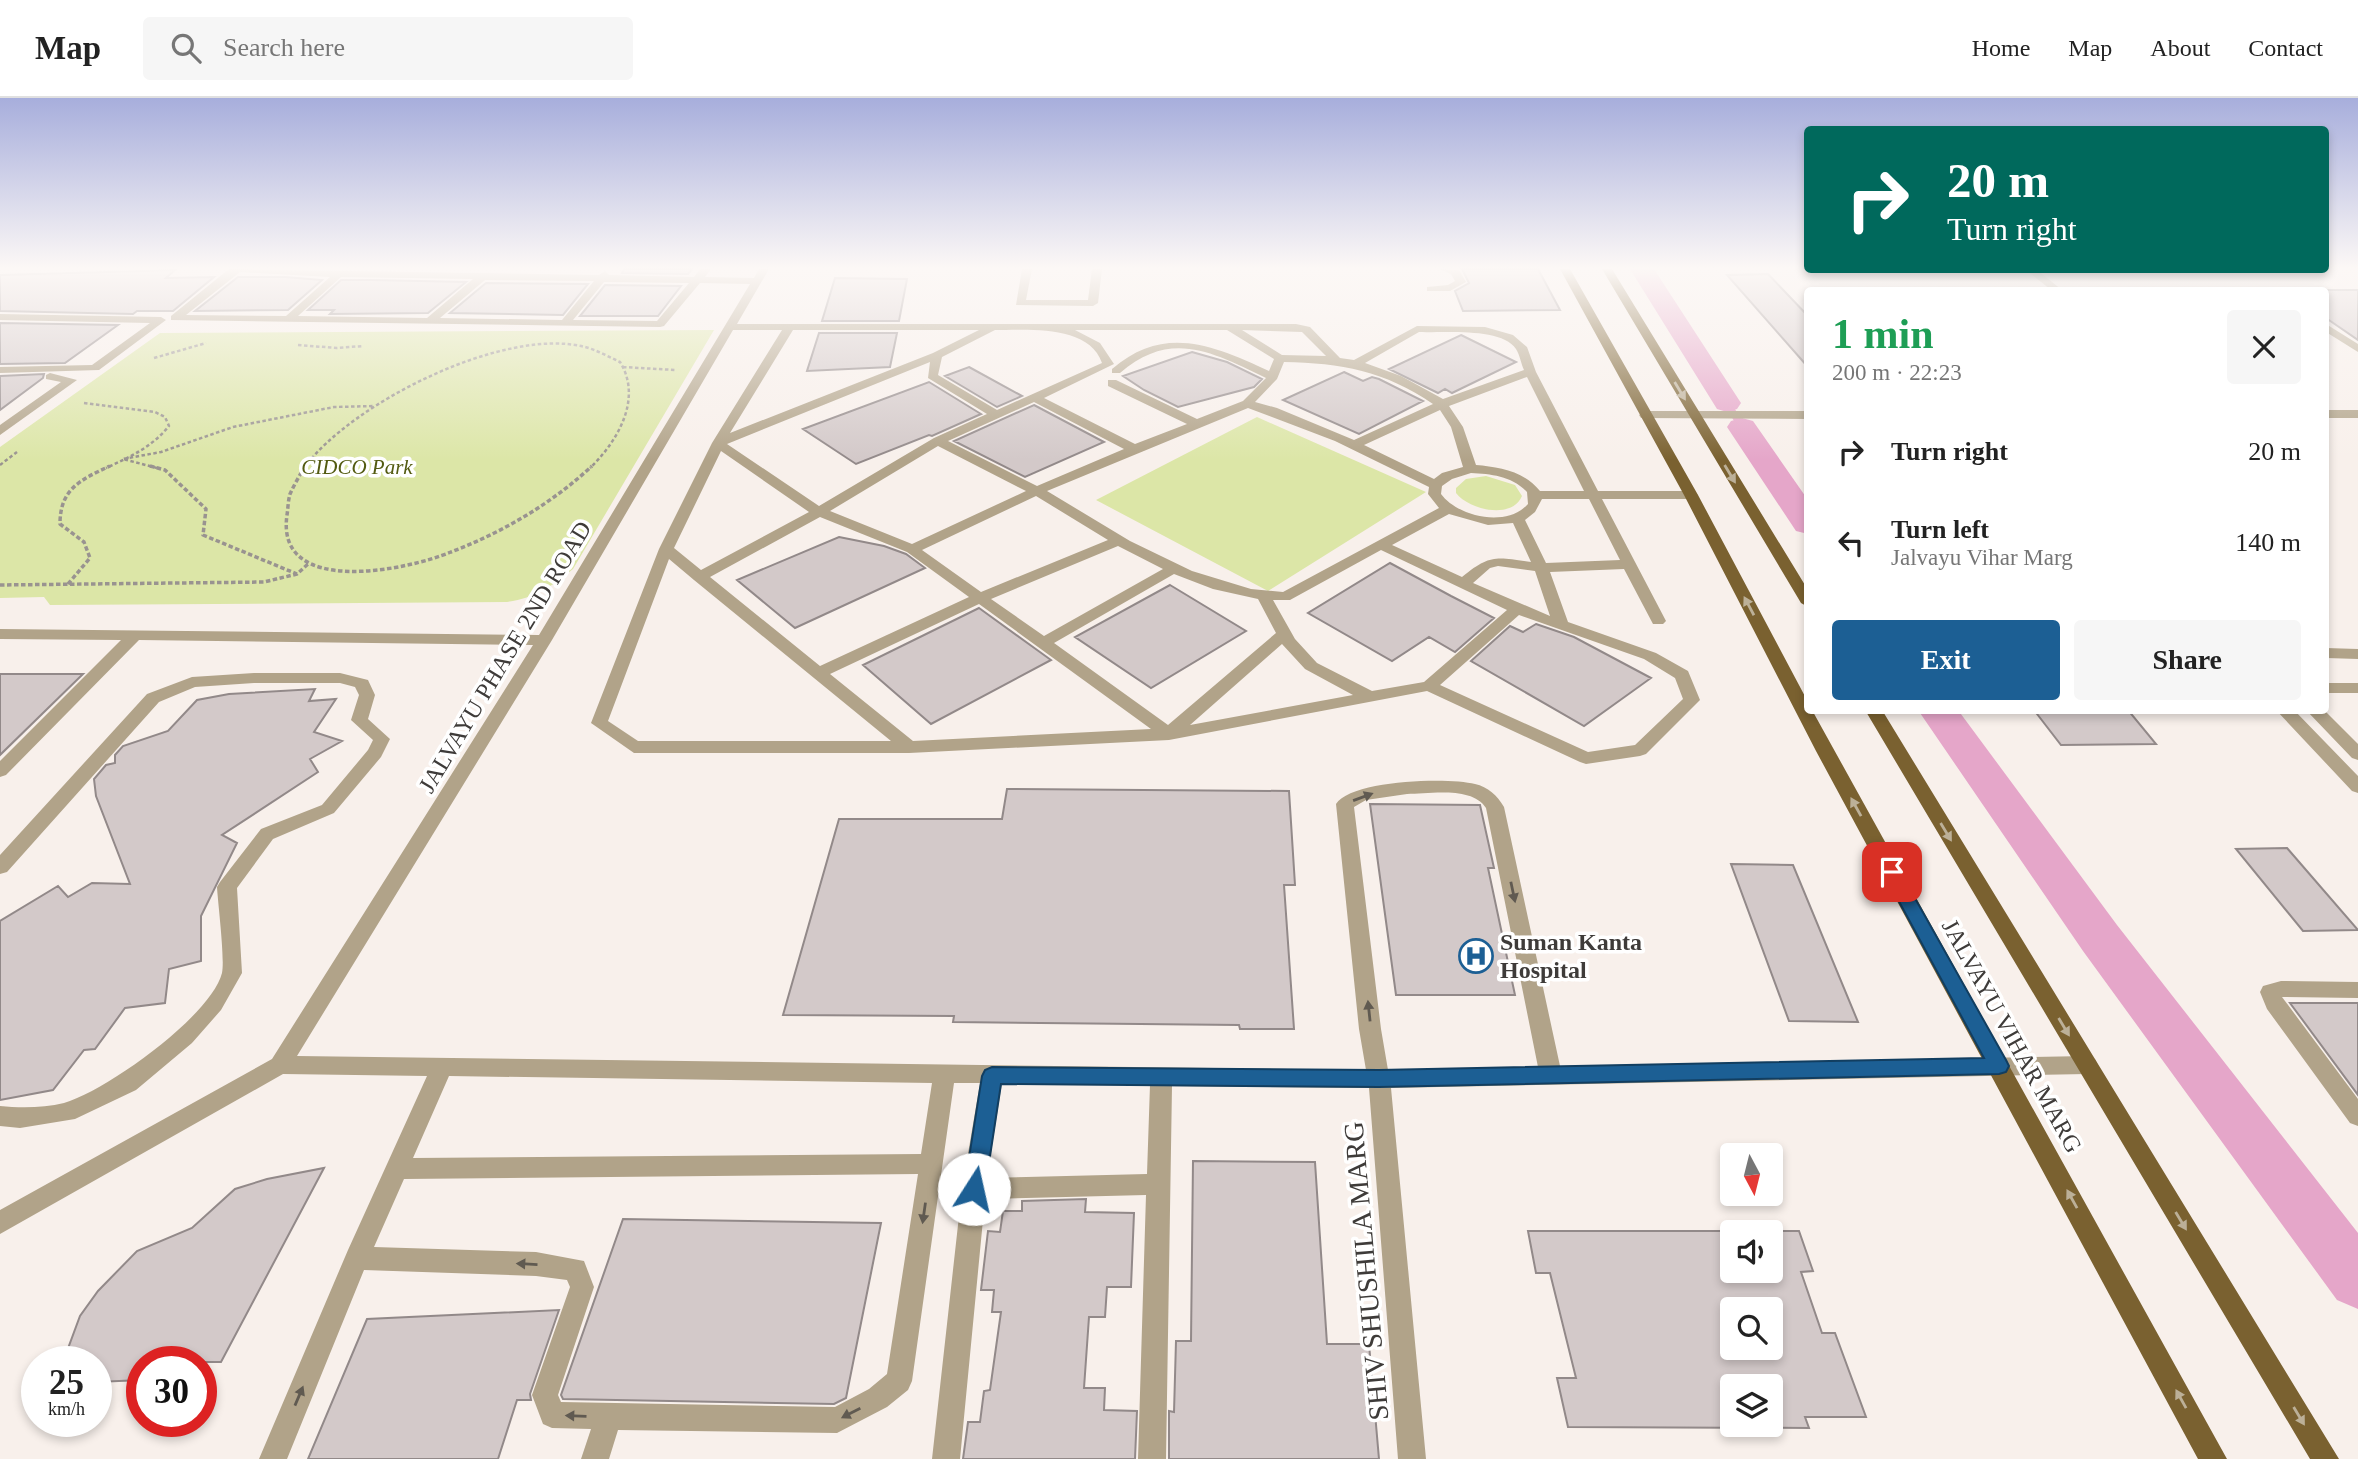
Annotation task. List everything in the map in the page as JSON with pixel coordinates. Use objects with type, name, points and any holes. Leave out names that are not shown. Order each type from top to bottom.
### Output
[{"type":"main road","name":"JALVAYU VIHAR MARG","points":[[1599,333],[1688,490],[1804,711]]},
{"type":"main road","points":[[1645,333],[1804,596]]},
{"type":"main road","name":"JALVAYU VIHAR MARG","points":[[1806,714],[2213,1459]]},
{"type":"main road","name":"JALVAYU VIHAR MARG","points":[[1875,714],[2325,1459]]},
{"type":"street","points":[[0,370],[95,368],[144,333]]},
{"type":"street","name":"JALVAYU PHASE 2ND ROAD","points":[[280,1065],[544,640],[726,333]]},
{"type":"street","points":[[787,333],[718,443],[666,549],[599,723],[634,747],[909,747],[1169,734],[1429,686],[1517,609]]},
{"type":"street","points":[[718,443],[787,413],[937,355],[984,333]]},
{"type":"street","points":[[699,576],[819,512],[938,442],[1108,364],[1106,354],[1096,345],[1070,333]]},
{"type":"street","points":[[1239,333],[1280,358],[1358,362],[1441,404],[1460,432],[1470,469]]},
{"type":"street","points":[[1310,333],[1335,359]]},
{"type":"street","points":[[1358,362],[1412,333]]},
{"type":"street","points":[[1494,333],[1509,337],[1521,347],[1530,372],[1658,621]]},
{"type":"street","points":[[2334,333],[2358,349]]},
{"type":"street","points":[[1197,424],[1114,377],[1131,356],[1149,349],[1185,344],[1226,355],[1273,377]]},
{"type":"street","points":[[937,355],[932,376],[996,414]]},
{"type":"street","points":[[912,549],[1134,449],[1247,404],[1273,377],[1280,358]]},
{"type":"street","points":[[1354,445],[1441,404],[1530,372]]},
{"type":"street","points":[[0,378],[63,377],[71,380],[0,431]]},
{"type":"street","points":[[1035,398],[1134,449]]},
{"type":"street","points":[[1247,404],[1273,411],[1354,445],[1436,485]]},
{"type":"street","points":[[2329,414],[2358,414]]},
{"type":"street","points":[[1645,415],[1804,415]]},
{"type":"street","points":[[938,442],[1037,491],[1173,569],[1248,595],[1285,597],[1447,509]]},
{"type":"street","points":[[718,443],[819,512],[912,549],[1169,734]]},
{"type":"street","points":[[1533,491],[1533,509],[1517,518],[1489,522],[1447,509],[1434,493],[1436,485],[1443,477],[1470,469],[1504,473],[1533,491],[1688,490]]},
{"type":"street","points":[[1517,518],[1541,568],[1561,624]]},
{"type":"street","points":[[819,673],[982,597],[1119,540]]},
{"type":"street","points":[[1381,545],[1517,609],[1650,656],[1682,676],[1692,700],[1640,750],[1586,758],[1429,686]]},
{"type":"street","points":[[666,549],[909,747]]},
{"type":"street","points":[[1463,584],[1485,565],[1498,562],[1541,568],[1629,564]]},
{"type":"street","points":[[1043,643],[1173,569]]},
{"type":"street","points":[[1264,597],[1284,634],[1311,666],[1370,697]]},
{"type":"street","points":[[0,634],[544,640]]},
{"type":"street","points":[[0,771],[136,634]]},
{"type":"street","points":[[1169,734],[1284,634]]},
{"type":"street","points":[[2329,653],[2358,654]]},
{"type":"street","points":[[0,867],[152,698],[192,682],[254,678],[340,678],[362,684],[367,695],[359,720],[382,738],[375,753],[328,809],[267,834],[227,887],[232,973],[214,1004],[184,1037],[128,1083],[68,1112],[20,1118],[0,1116]]},
{"type":"street","points":[[2329,688],[2358,688]]},
{"type":"street","points":[[2288,714],[2357,785]]},
{"type":"street","points":[[2319,714],[2358,754]]},
{"type":"street","name":"SHIV SHUSHILA MARG","points":[[1412,1459],[1379,1079],[1370,1029],[1345,804],[1362,794],[1408,788],[1472,789],[1489,798],[1495,807],[1551,1075]]},
{"type":"street","points":[[2358,990],[2281,989],[2270,992],[2274,1003],[2358,1116]]},
{"type":"street","points":[[0,1223],[280,1065],[1379,1079],[2087,1065]]},
{"type":"street","points":[[273,1459],[356,1258],[442,1067]]},
{"type":"street","points":[[356,1258],[536,1264],[575,1269],[582,1287],[545,1395],[552,1415],[837,1420],[878,1398],[899,1381],[944,1073]]},
{"type":"street","points":[[946,1459],[974,1189],[992,1076]]},
{"type":"street","points":[[1152,1459],[1161,1076]]},
{"type":"street","points":[[396,1169],[931,1164]]},
{"type":"street","points":[[974,1189],[1159,1184]]},
{"type":"street","points":[[595,1459],[608,1418]]},
{"type":"path","points":[[148,360],[210,342]]},
{"type":"path","points":[[288,343],[337,348],[372,345]]},
{"type":"path","points":[[570,345],[586,347],[620,362],[631,393],[625,421],[606,451],[574,482],[528,515],[470,546],[421,563],[395,568],[346,571],[308,564],[295,555],[287,546],[284,512],[297,478],[324,445],[375,406],[407,387],[499,351],[570,345]]},
{"type":"path","points":[[491,346],[499,351]]},
{"type":"path","points":[[623,367],[702,371]]},
{"type":"path","points":[[68,584],[90,558],[90,548],[60,524],[57,514],[62,502],[90,476],[157,443],[169,426],[165,417],[155,412],[84,403],[94,395]]},
{"type":"path","points":[[123,459],[157,454],[222,429],[269,422],[330,406],[375,406]]},
{"type":"path","points":[[0,465],[21,449]]},
{"type":"path","points":[[123,459],[165,470],[188,489],[206,509],[203,535],[297,574]]},
{"type":"path","points":[[0,585],[264,582],[297,574],[308,564]]},
{"type":"green space","name":"CIDCO Park","points":[[160,333],[713,333],[573,569],[550,586],[526,598],[507,602],[50,605],[44,597],[0,598],[0,447]]},
{"type":"green space","points":[[1257,417],[1426,492],[1268,591],[1096,500]]},
{"type":"green space","points":[[1486,476],[1515,485],[1522,496],[1509,508],[1490,510],[1470,504],[1456,493],[1456,488],[1466,479]]},
{"type":"building","points":[[0,333],[108,333],[65,363],[0,364]]},
{"type":"building","points":[[819,333],[897,333],[890,367],[807,371]]},
{"type":"building","points":[[1778,333],[1804,333],[1804,362]]},
{"type":"building","points":[[2347,333],[2358,333],[2358,340]]},
{"type":"building","points":[[1461,335],[1516,362],[1452,393],[1445,389],[1438,393],[1389,369]]},
{"type":"building","points":[[1192,352],[1227,362],[1262,379],[1254,387],[1178,407],[1123,376]]},
{"type":"building","points":[[969,367],[1022,396],[997,407],[945,376]]},
{"type":"building","points":[[1344,372],[1363,381],[1372,377],[1379,379],[1423,401],[1359,434],[1283,400]]},
{"type":"building","points":[[44,374],[43,378],[0,410],[0,376]]},
{"type":"building","points":[[929,382],[981,414],[932,436],[856,464],[803,429]]},
{"type":"building","points":[[1034,405],[1104,442],[1025,477],[954,441]]},
{"type":"building","points":[[839,537],[884,546],[906,554],[925,568],[795,628],[737,580]]},
{"type":"building","points":[[1390,563],[1494,618],[1455,652],[1429,637],[1392,661],[1308,613]]},
{"type":"building","points":[[1170,585],[1246,631],[1151,688],[1075,637]]},
{"type":"building","points":[[979,608],[1051,660],[931,724],[863,665]]},
{"type":"building","points":[[1536,624],[1574,637],[1651,678],[1584,726],[1471,661],[1510,626],[1523,632]]},
{"type":"building","points":[[0,674],[83,674],[0,755]]},
{"type":"building","points":[[315,689],[309,701],[336,699],[314,732],[342,741],[310,759],[318,772],[222,835],[237,843],[201,916],[201,961],[169,969],[165,1003],[125,1008],[95,1049],[84,1050],[53,1090],[0,1100],[0,921],[58,886],[68,897],[92,883],[130,884],[96,796],[94,779],[106,765],[115,763],[115,755],[123,746],[168,731],[197,700],[229,694]]},
{"type":"building","points":[[2037,714],[2131,714],[2156,744],[2061,745]]},
{"type":"building","points":[[1007,789],[1289,791],[1295,885],[1284,885],[1294,1029],[1240,1029],[1239,1025],[953,1022],[954,1016],[783,1015],[839,819],[1002,819]]},
{"type":"building","points":[[1370,804],[1480,805],[1494,868],[1488,868],[1515,995],[1396,995]]},
{"type":"building","points":[[2287,848],[2358,930],[2303,931],[2236,849]]},
{"type":"building","points":[[1731,864],[1793,865],[1858,1022],[1789,1021]]},
{"type":"building","points":[[2290,1003],[2358,1003],[2358,1095]]},
{"type":"building","points":[[1193,1161],[1315,1162],[1327,1344],[1369,1344],[1379,1459],[1169,1459],[1169,1411],[1174,1412],[1176,1341],[1191,1341]]},
{"type":"building","points":[[324,1168],[221,1362],[217,1362],[217,1346],[126,1346],[126,1381],[112,1381],[112,1346],[69,1346],[80,1316],[98,1291],[137,1251],[192,1228],[235,1189],[267,1179]]},
{"type":"building","points":[[1086,1199],[1085,1212],[1134,1213],[1131,1287],[1107,1287],[1105,1317],[1089,1317],[1084,1388],[1105,1388],[1104,1410],[1137,1411],[1135,1459],[963,1459],[968,1422],[980,1422],[984,1391],[990,1390],[1001,1312],[992,1312],[994,1290],[981,1290],[988,1231],[1000,1232],[1003,1211],[1022,1211],[1022,1201]]},
{"type":"building","points":[[623,1219],[881,1223],[846,1398],[834,1404],[563,1399],[561,1395]]},
{"type":"building","points":[[1528,1231],[1720,1231],[1720,1283],[1783,1283],[1783,1231],[1799,1231],[1813,1271],[1801,1272],[1822,1333],[1835,1333],[1866,1417],[1805,1417],[1809,1428],[1783,1428],[1783,1374],[1720,1374],[1720,1428],[1568,1427],[1557,1378],[1576,1378],[1550,1273],[1536,1273]]},
{"type":"building","points":[[559,1310],[530,1394],[531,1400],[517,1400],[498,1459],[308,1459],[367,1319]]},
{"type":"waterway","points":[[1682,333],[1727,403]]},
{"type":"waterway","points":[[1727,403],[1742,427]]},
{"type":"waterway","points":[[1742,427],[1804,518]]},
{"type":"waterway","points":[[1940,714],[2100,938],[2358,1280]]},
{"type":"place","name":"Suman Kanta Hospital","points":[[1476,956]]},
{"type":"route","points":[[974,1189],[992,1076],[1379,1079],[1999,1066],[1892,872]]}]
